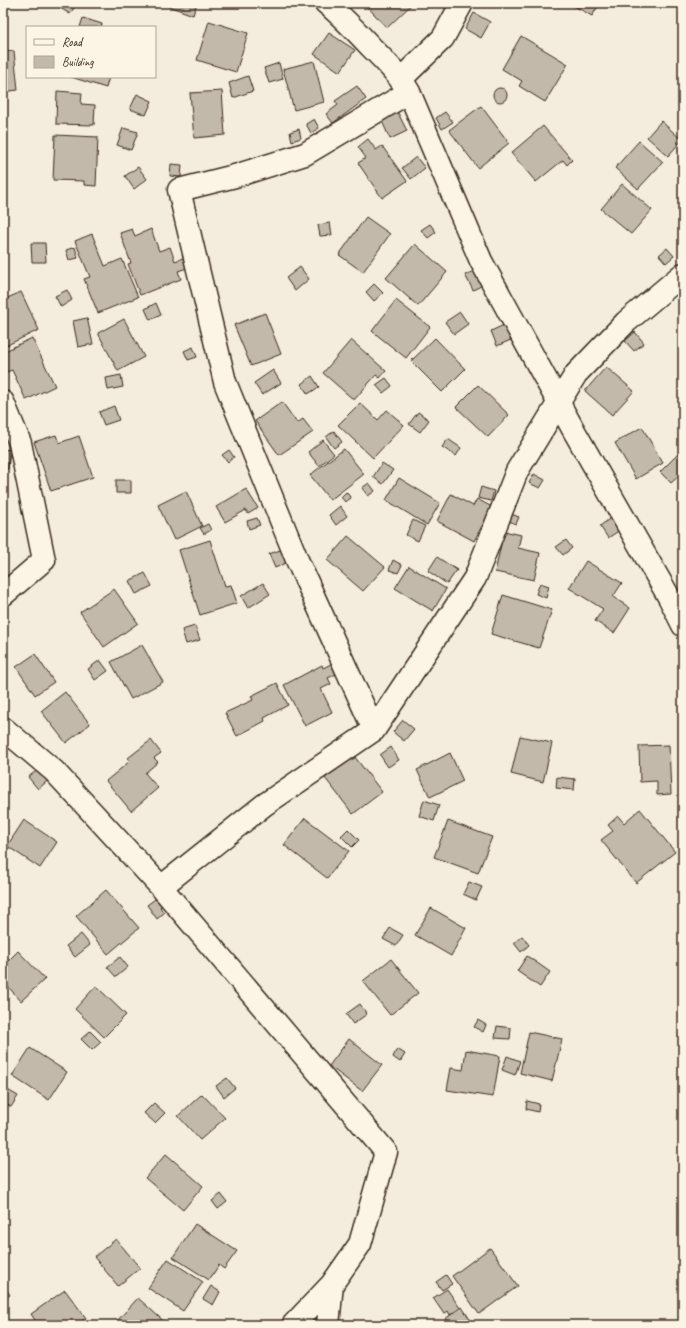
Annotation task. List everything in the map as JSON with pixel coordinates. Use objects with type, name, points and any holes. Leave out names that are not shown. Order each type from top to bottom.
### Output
[{"type":"street","points":[[326,3],[342,16],[405,85],[481,261],[559,403],[676,597],[683,625]]},
{"type":"street","points":[[374,730],[298,562],[225,382],[179,190],[235,176],[304,154],[405,85],[443,38],[462,3]]},
{"type":"street","points":[[161,887],[264,805],[374,730],[475,578],[517,471],[576,374],[626,322],[683,274]]},
{"type":"street","points":[[3,402],[20,443],[44,560],[3,595]]},
{"type":"street","points":[[3,728],[54,771],[161,887],[386,1152],[360,1244],[332,1284],[293,1325]]},
{"type":"street","points":[[328,1325],[332,1284]]},
{"type":"building","points":[[52,3],[77,3],[70,14]]},
{"type":"building","points":[[160,3],[197,3],[193,15]]},
{"type":"building","points":[[364,3],[413,3],[387,28]]},
{"type":"building","points":[[569,3],[600,3],[592,16]]},
{"type":"building","points":[[474,13],[490,22],[481,38],[465,29]]},
{"type":"building","points":[[83,18],[102,24],[101,26],[80,26]]},
{"type":"building","points":[[209,21],[248,33],[236,72],[197,60]]},
{"type":"building","points":[[329,33],[355,50],[340,72],[314,54]]},
{"type":"building","points":[[521,36],[568,64],[545,102],[519,86],[522,81],[502,69]]},
{"type":"building","points":[[14,51],[18,90],[3,92],[3,52]]},
{"type":"building","points":[[314,61],[324,102],[294,110],[283,69]]},
{"type":"building","points":[[279,63],[283,79],[269,83],[264,68]]},
{"type":"building","points":[[248,76],[253,91],[233,98],[229,83]]},
{"type":"building","points":[[74,78],[109,78],[106,88]]},
{"type":"building","points":[[357,86],[366,99],[333,123],[326,114],[338,105],[335,101]]},
{"type":"building","points":[[500,88],[505,90],[507,95],[505,100],[500,102],[495,100],[493,95],[495,90]]},
{"type":"building","points":[[57,91],[82,93],[81,104],[95,105],[94,125],[56,124]]},
{"type":"building","points":[[222,91],[225,135],[194,138],[190,93]]},
{"type":"building","points":[[137,94],[152,101],[146,115],[130,109]]},
{"type":"building","points":[[481,106],[509,143],[478,168],[449,130]]},
{"type":"building","points":[[397,111],[407,131],[390,139],[381,119]]},
{"type":"building","points":[[445,112],[453,122],[442,129],[436,118]]},
{"type":"building","points":[[314,119],[319,128],[311,133],[306,124]]},
{"type":"building","points":[[661,121],[682,140],[668,156],[647,137]]},
{"type":"building","points":[[543,126],[572,160],[567,165],[563,160],[536,182],[511,153]]},
{"type":"building","points":[[123,128],[138,132],[131,150],[117,145]]},
{"type":"building","points":[[299,129],[301,138],[292,141],[290,132]]},
{"type":"building","points":[[55,135],[98,137],[96,186],[84,185],[84,181],[53,180]]},
{"type":"building","points":[[368,139],[376,150],[382,146],[407,181],[382,198],[358,163],[366,158],[358,147]]},
{"type":"building","points":[[639,141],[663,162],[638,189],[615,168]]},
{"type":"building","points":[[416,157],[425,168],[411,179],[402,168]]},
{"type":"building","points":[[171,164],[182,165],[181,177],[170,176]]},
{"type":"building","points":[[138,167],[147,179],[134,189],[125,176]]},
{"type":"building","points":[[622,184],[652,210],[631,234],[601,209]]},
{"type":"building","points":[[366,217],[390,234],[363,272],[339,255]]},
{"type":"building","points":[[330,223],[332,235],[320,236],[318,225]]},
{"type":"building","points":[[430,224],[436,232],[428,238],[421,230]]},
{"type":"building","points":[[132,229],[135,236],[151,229],[159,251],[170,247],[175,261],[183,258],[187,268],[178,271],[181,279],[140,295],[128,264],[131,263],[120,233]]},
{"type":"building","points":[[92,234],[105,266],[122,259],[138,297],[98,313],[84,279],[90,277],[75,241]]},
{"type":"building","points":[[31,243],[45,243],[46,262],[32,262]]},
{"type":"building","points":[[415,244],[447,272],[418,306],[386,278]]},
{"type":"building","points":[[75,247],[78,258],[69,260],[66,250]]},
{"type":"building","points":[[667,248],[674,256],[666,263],[659,255]]},
{"type":"building","points":[[300,267],[309,279],[295,291],[286,278]]},
{"type":"building","points":[[478,269],[485,284],[473,290],[465,275]]},
{"type":"building","points":[[374,284],[383,293],[374,301],[366,292]]},
{"type":"building","points":[[67,290],[72,300],[61,307],[55,296]]},
{"type":"building","points":[[21,292],[39,330],[3,347],[3,300]]},
{"type":"building","points":[[396,300],[430,327],[406,358],[372,331]]},
{"type":"building","points":[[156,303],[161,315],[150,320],[145,309]]},
{"type":"building","points":[[460,312],[468,324],[454,334],[445,322]]},
{"type":"building","points":[[265,313],[281,354],[251,366],[234,325]]},
{"type":"building","points":[[87,318],[93,344],[78,347],[73,321]]},
{"type":"building","points":[[124,319],[144,357],[118,371],[98,333]]},
{"type":"building","points":[[506,324],[513,339],[497,346],[491,331]]},
{"type":"building","points":[[635,332],[644,343],[634,351],[625,341]]},
{"type":"building","points":[[32,338],[55,386],[26,400],[12,370],[4,373],[3,352]]},
{"type":"building","points":[[435,338],[465,369],[442,392],[411,361]]},
{"type":"building","points":[[351,340],[386,371],[380,378],[376,375],[354,400],[323,373]]},
{"type":"building","points":[[193,347],[197,357],[188,360],[184,351]]},
{"type":"building","points":[[606,367],[634,391],[612,415],[585,391]]},
{"type":"building","points":[[273,370],[281,383],[262,395],[254,383]]},
{"type":"building","points":[[121,375],[123,387],[108,390],[106,378]]},
{"type":"building","points":[[312,376],[319,387],[308,394],[301,384]]},
{"type":"building","points":[[386,378],[392,386],[383,393],[376,385]]},
{"type":"building","points":[[478,385],[509,415],[488,437],[456,407]]},
{"type":"building","points":[[282,402],[297,423],[303,419],[313,432],[279,455],[255,421]]},
{"type":"building","points":[[360,403],[378,420],[387,410],[404,425],[373,458],[338,425]]},
{"type":"building","points":[[114,406],[119,420],[104,425],[99,412]]},
{"type":"building","points":[[418,412],[429,420],[420,432],[409,424]]},
{"type":"building","points":[[642,427],[663,463],[636,479],[615,443]]},
{"type":"building","points":[[334,431],[342,442],[334,448],[326,437]]},
{"type":"building","points":[[56,435],[59,443],[79,436],[93,477],[51,491],[34,442]]},
{"type":"building","points":[[448,439],[461,448],[456,456],[442,447]]},
{"type":"building","points":[[323,440],[334,454],[319,466],[308,452]]},
{"type":"building","points":[[3,449],[10,450],[8,469],[3,469]]},
{"type":"building","points":[[344,449],[364,474],[330,500],[310,475]]},
{"type":"building","points":[[683,449],[683,472],[671,483],[660,472]]},
{"type":"building","points":[[229,450],[234,457],[228,462],[222,455]]},
{"type":"building","points":[[382,463],[393,470],[383,484],[373,477]]},
{"type":"building","points":[[534,474],[545,480],[540,488],[529,483]]},
{"type":"building","points":[[399,478],[440,503],[427,525],[386,500]]},
{"type":"building","points":[[116,480],[131,480],[131,493],[116,493]]},
{"type":"building","points":[[369,483],[375,491],[368,496],[362,488]]},
{"type":"building","points":[[481,487],[494,491],[491,501],[478,498]]},
{"type":"building","points":[[246,489],[258,508],[248,514],[246,510],[225,522],[216,507]]},
{"type":"building","points":[[186,491],[202,526],[174,540],[158,505]]},
{"type":"building","points":[[346,492],[351,498],[345,502],[341,497]]},
{"type":"building","points":[[451,494],[473,506],[477,499],[492,507],[474,541],[437,521]]},
{"type":"building","points":[[340,506],[347,516],[336,525],[329,515]]},
{"type":"building","points":[[511,514],[519,517],[516,524],[509,521]]},
{"type":"building","points":[[612,517],[620,530],[608,538],[600,526]]},
{"type":"building","points":[[257,518],[260,525],[249,529],[247,521]]},
{"type":"building","points":[[413,520],[425,526],[418,541],[406,535]]},
{"type":"building","points":[[208,524],[211,530],[204,534],[200,528]]},
{"type":"building","points":[[504,531],[521,535],[518,548],[540,553],[534,580],[495,572]]},
{"type":"building","points":[[348,536],[385,567],[363,591],[327,560]]},
{"type":"building","points":[[210,540],[225,586],[231,585],[237,603],[200,615],[179,550]]},
{"type":"building","points":[[566,540],[572,548],[563,555],[556,547]]},
{"type":"building","points":[[283,549],[288,562],[275,568],[269,554]]},
{"type":"building","points":[[437,557],[457,570],[447,584],[428,571]]},
{"type":"building","points":[[393,560],[402,565],[398,573],[389,570]]},
{"type":"building","points":[[586,561],[622,583],[613,597],[630,608],[614,633],[595,621],[603,609],[569,588]]},
{"type":"building","points":[[409,566],[446,589],[433,611],[395,588]]},
{"type":"building","points":[[145,573],[152,586],[136,594],[129,581]]},
{"type":"building","points":[[263,583],[270,594],[248,608],[241,596]]},
{"type":"building","points":[[540,583],[549,586],[546,598],[536,594]]},
{"type":"building","points":[[114,589],[138,623],[104,647],[80,612]]},
{"type":"building","points":[[503,595],[552,610],[539,648],[491,634]]},
{"type":"building","points":[[195,626],[200,640],[186,644],[182,630]]},
{"type":"building","points":[[142,645],[163,682],[131,699],[111,662]]},
{"type":"building","points":[[35,654],[54,682],[35,695],[16,667]]},
{"type":"building","points":[[100,660],[108,671],[95,680],[88,669]]},
{"type":"building","points":[[333,663],[338,673],[328,678],[331,684],[321,689],[332,712],[305,726],[284,685],[322,665],[323,668]]},
{"type":"building","points":[[277,683],[288,705],[264,718],[265,721],[237,736],[225,713],[253,700],[251,696]]},
{"type":"building","points":[[65,692],[90,724],[66,743],[41,711]]},
{"type":"building","points":[[403,720],[414,729],[404,741],[393,732]]},
{"type":"building","points":[[520,736],[552,743],[543,782],[511,774]]},
{"type":"building","points":[[151,740],[161,753],[154,758],[158,762],[145,773],[158,788],[131,811],[106,781],[130,761],[128,758]]},
{"type":"building","points":[[669,745],[671,794],[657,795],[657,781],[640,782],[639,746]]},
{"type":"building","points":[[391,747],[399,760],[388,767],[380,755]]},
{"type":"building","points":[[450,753],[463,781],[430,797],[417,770]]},
{"type":"building","points":[[354,756],[382,792],[353,814],[325,778]]},
{"type":"building","points":[[42,767],[51,778],[38,789],[28,777]]},
{"type":"building","points":[[557,777],[575,779],[574,790],[556,788]]},
{"type":"building","points":[[424,800],[439,805],[434,821],[419,816]]},
{"type":"building","points":[[640,809],[675,852],[636,883],[601,840],[613,831],[608,825],[618,816],[624,823]]},
{"type":"building","points":[[305,818],[349,851],[327,878],[284,845]]},
{"type":"building","points":[[24,820],[57,842],[40,868],[7,846]]},
{"type":"building","points":[[448,821],[492,837],[478,873],[434,857]]},
{"type":"building","points":[[348,829],[359,840],[352,847],[341,836]]},
{"type":"building","points":[[469,882],[482,887],[476,900],[463,894]]},
{"type":"building","points":[[106,890],[139,928],[108,954],[76,916]]},
{"type":"building","points":[[158,897],[164,904],[160,907],[164,913],[157,919],[147,905]]},
{"type":"building","points":[[431,908],[466,928],[451,956],[415,935]]},
{"type":"building","points":[[390,928],[403,935],[396,946],[383,939]]},
{"type":"building","points":[[81,934],[90,945],[75,957],[66,946]]},
{"type":"building","points":[[522,936],[529,945],[521,952],[514,943]]},
{"type":"building","points":[[18,951],[45,979],[21,1001],[3,981],[3,966]]},
{"type":"building","points":[[527,956],[550,972],[540,987],[517,971]]},
{"type":"building","points":[[120,957],[128,967],[116,977],[107,967]]},
{"type":"building","points":[[391,959],[418,993],[390,1015],[363,981]]},
{"type":"building","points":[[96,986],[126,1015],[104,1037],[75,1009]]},
{"type":"building","points":[[360,1004],[367,1014],[353,1024],[346,1014]]},
{"type":"building","points":[[478,1020],[486,1025],[483,1032],[474,1027]]},
{"type":"building","points":[[497,1026],[511,1028],[510,1039],[495,1038]]},
{"type":"building","points":[[90,1031],[101,1042],[92,1050],[81,1039]]},
{"type":"building","points":[[529,1032],[562,1039],[552,1081],[520,1073]]},
{"type":"building","points":[[349,1039],[382,1065],[362,1091],[329,1066]]},
{"type":"building","points":[[30,1048],[67,1072],[49,1100],[12,1076]]},
{"type":"building","points":[[397,1049],[405,1054],[400,1062],[393,1057]]},
{"type":"building","points":[[466,1050],[500,1056],[493,1097],[447,1090],[451,1068],[463,1070]]},
{"type":"building","points":[[507,1056],[520,1061],[515,1075],[502,1070]]},
{"type":"building","points":[[227,1078],[235,1088],[224,1097],[216,1086]]},
{"type":"building","points":[[4,1088],[18,1096],[11,1107],[3,1102]]},
{"type":"building","points":[[202,1094],[225,1118],[200,1140],[178,1116]]},
{"type":"building","points":[[527,1101],[539,1104],[538,1112],[526,1109]]},
{"type":"building","points":[[154,1103],[165,1113],[155,1123],[144,1113]]},
{"type":"building","points":[[166,1154],[203,1186],[183,1210],[145,1178]]},
{"type":"building","points":[[221,1194],[227,1202],[218,1209],[212,1201]]},
{"type":"building","points":[[195,1224],[237,1251],[224,1269],[219,1265],[209,1280],[173,1257]]},
{"type":"building","points":[[116,1239],[140,1268],[118,1286],[94,1257]]},
{"type":"building","points":[[490,1248],[518,1286],[479,1314],[452,1276]]},
{"type":"building","points":[[168,1259],[203,1282],[183,1311],[148,1288]]},
{"type":"building","points":[[446,1275],[452,1284],[442,1290],[436,1282]]},
{"type":"building","points":[[3,1284],[10,1295],[3,1300]]},
{"type":"building","points":[[211,1286],[220,1292],[213,1305],[203,1299]]},
{"type":"building","points":[[447,1289],[460,1308],[450,1315],[448,1311],[444,1314],[433,1298]]},
{"type":"building","points":[[65,1290],[86,1318],[76,1325],[38,1325],[31,1314]]},
{"type":"building","points":[[138,1298],[168,1325],[119,1325],[116,1322]]},
{"type":"building","points":[[462,1307],[471,1321],[465,1325],[449,1325],[445,1319]]}]
